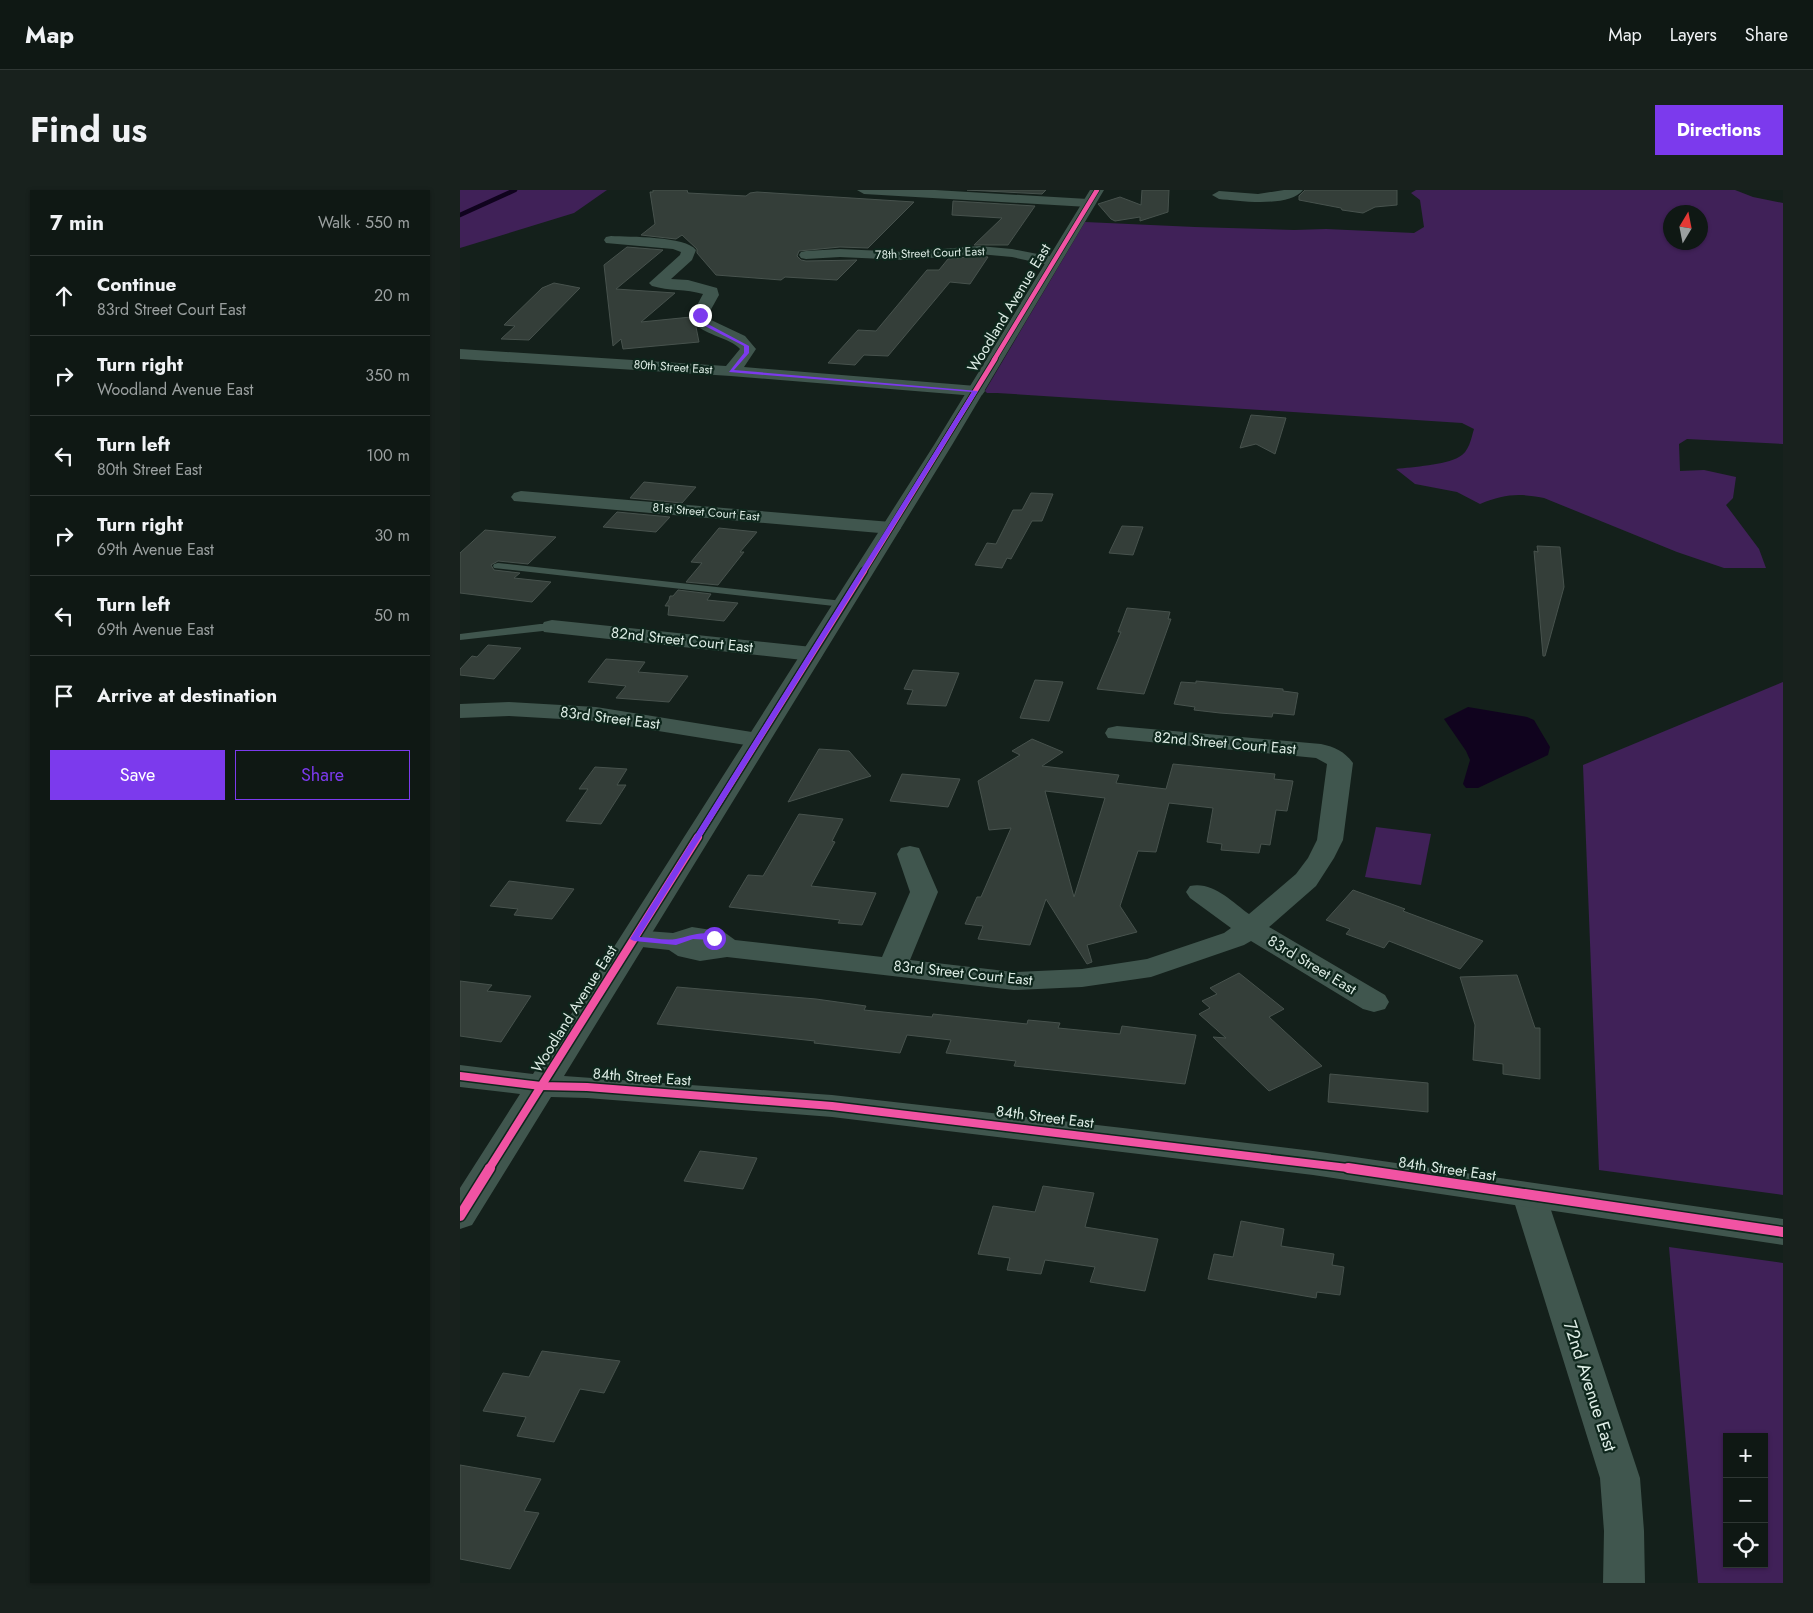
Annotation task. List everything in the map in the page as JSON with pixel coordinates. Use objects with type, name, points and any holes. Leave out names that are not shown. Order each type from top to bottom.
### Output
[{"type":"street","points":[[864,190],[1092,197]]},
{"type":"street","points":[[1219,195],[1264,197],[1285,195],[1296,190]]},
{"type":"street","name":"Woodland Avenue East","points":[[460,1216],[976,391],[1092,197]]},
{"type":"street","points":[[611,240],[675,245],[690,250],[687,257],[657,283],[688,286],[711,291],[712,296],[700,313],[701,321],[709,327],[742,342],[748,349],[731,371]]},
{"type":"street","name":"78th Street Court East","points":[[806,256],[840,253],[905,256],[980,250],[1012,253],[1053,261]]},
{"type":"street","name":"80th Street East","points":[[460,354],[731,371],[976,391]]},
{"type":"street","name":"81st Street Court East","points":[[521,497],[891,528]]},
{"type":"street","name":"82nd Street Court East","points":[[552,627],[812,654]]},
{"type":"street","name":"83rd Street East","points":[[460,711],[509,709],[596,714],[758,740]]},
{"type":"street","name":"82nd Street Court East","points":[[1117,734],[1321,751],[1332,756],[1340,763],[1330,840],[1321,858],[1306,880],[1250,928]]},
{"type":"street","points":[[892,966],[924,892],[910,854]]},
{"type":"street","name":"83rd Street East","points":[[1200,892],[1250,928],[1374,1002]]},
{"type":"street","name":"83rd Street Court East","points":[[634,939],[676,942],[692,936],[709,936],[718,939],[727,948],[1014,981],[1082,978],[1151,968],[1228,941],[1250,928]]},
{"type":"street","name":"84th Street East","points":[[460,1076],[541,1086],[596,1087],[832,1106],[1313,1163],[1783,1232]]},
{"type":"street","name":"72nd Avenue East","points":[[1529,1195],[1620,1478],[1624,1531],[1624,1583]]},
{"type":"lane","points":[[498,566],[843,604]]},
{"type":"lane","points":[[460,638],[478,637],[530,627],[552,627]]},
{"type":"shaded area","points":[[460,190],[607,190],[574,213],[460,248]]},
{"type":"shaded area","points":[[1416,190],[1735,190],[1753,197],[1783,203],[1783,444],[1687,439],[1679,444],[1680,471],[1704,470],[1736,477],[1733,498],[1726,505],[1759,549],[1766,568],[1724,568],[1677,552],[1544,498],[1512,495],[1480,504],[1457,492],[1415,484],[1396,469],[1437,464],[1453,460],[1462,455],[1469,445],[1474,429],[1462,423],[987,393],[985,391],[1085,222],[1414,233],[1424,227],[1420,200],[1411,193]]},
{"type":"shaded area","points":[[1783,682],[1783,1195],[1599,1170],[1583,765]]},
{"type":"shaded area","points":[[1468,707],[1527,717],[1534,720],[1550,747],[1548,755],[1478,788],[1466,788],[1463,784],[1470,760],[1444,719]]},
{"type":"shaded area","points":[[1376,827],[1431,834],[1421,885],[1365,877]]},
{"type":"shaded area","points":[[1669,1247],[1783,1263],[1783,1583],[1698,1583]]},
{"type":"building","points":[[653,190],[687,190],[688,193],[746,196],[757,192],[914,202],[868,248],[840,247],[799,251],[797,256],[801,260],[806,261],[857,260],[837,280],[785,277],[781,280],[716,275],[697,253],[697,249],[682,235],[676,239],[641,235],[655,224],[650,192],[653,192]]},
{"type":"building","points":[[967,190],[1046,190],[1042,194]]},
{"type":"building","points":[[1142,190],[1169,190],[1168,212],[1140,221],[1140,217],[1115,221],[1098,204],[1120,197],[1141,205]]},
{"type":"building","points":[[1305,190],[1397,190],[1397,205],[1375,207],[1363,213],[1342,210],[1341,208],[1299,200],[1299,196]]},
{"type":"building","points":[[953,201],[1035,206],[1008,245],[974,245],[1002,218],[952,215]]},
{"type":"building","points":[[627,247],[663,250],[616,289],[675,293],[641,322],[691,317],[696,327],[699,342],[623,349],[621,339],[613,346],[604,265]]},
{"type":"building","points":[[988,257],[970,284],[950,282],[888,356],[864,355],[855,365],[828,363],[858,330],[876,331],[927,270],[939,270],[948,259]]},
{"type":"building","points":[[554,283],[580,288],[529,340],[501,339],[515,326],[504,325],[542,288]]},
{"type":"building","points":[[1251,415],[1286,418],[1275,454],[1256,444],[1240,448]]},
{"type":"building","points":[[644,482],[696,487],[682,503],[630,498]]},
{"type":"building","points":[[1031,493],[1053,494],[1042,521],[1032,521],[1011,559],[1007,558],[1002,568],[975,565],[987,543],[996,544],[1013,510],[1022,510]]},
{"type":"building","points":[[617,512],[670,517],[656,532],[603,527]]},
{"type":"building","points":[[1122,526],[1143,527],[1133,555],[1109,553]]},
{"type":"building","points":[[719,528],[757,532],[740,552],[744,552],[718,585],[686,582],[702,563],[691,562]]},
{"type":"building","points":[[485,530],[556,537],[528,564],[498,561],[491,565],[494,570],[520,573],[514,578],[551,582],[532,602],[460,593],[460,553]]},
{"type":"building","points":[[1537,546],[1560,547],[1564,587],[1545,656],[1543,656],[1534,551],[1538,552]]},
{"type":"building","points":[[678,590],[711,594],[707,600],[738,603],[724,621],[668,615],[669,606],[665,606],[670,596],[673,596]]},
{"type":"building","points":[[1127,608],[1170,612],[1168,619],[1171,619],[1144,694],[1097,689],[1121,632],[1118,632]]},
{"type":"building","points":[[488,645],[521,648],[494,679],[460,675],[460,669],[472,656],[477,657]]},
{"type":"building","points":[[606,659],[645,662],[638,672],[688,676],[669,702],[616,698],[626,686],[588,682]]},
{"type":"building","points":[[913,670],[959,673],[946,706],[907,704],[913,690],[904,689]]},
{"type":"building","points":[[1035,680],[1063,682],[1049,721],[1020,718]]},
{"type":"building","points":[[1196,681],[1283,689],[1283,691],[1298,693],[1294,715],[1273,713],[1272,717],[1220,713],[1194,710],[1195,707],[1174,704],[1181,682],[1196,683]]},
{"type":"building","points":[[1032,739],[1063,752],[1042,766],[1119,775],[1116,783],[1166,789],[1173,764],[1275,774],[1274,779],[1293,781],[1287,811],[1276,810],[1270,845],[1261,844],[1259,853],[1221,850],[1222,844],[1207,842],[1213,808],[1169,803],[1156,852],[1138,851],[1120,906],[1137,932],[1087,945],[1092,962],[1087,964],[1046,899],[1030,945],[978,939],[983,926],[965,924],[977,897],[981,897],[1011,828],[989,830],[978,781],[1020,755],[1012,751]],"holes":[[[1045,791],[1105,798],[1074,897]]]},
{"type":"building","points":[[819,749],[849,751],[871,776],[788,802]]},
{"type":"building","points":[[595,767],[627,769],[617,785],[626,785],[601,824],[566,821],[588,789],[579,789]]},
{"type":"building","points":[[902,774],[960,779],[948,807],[890,801]]},
{"type":"building","points":[[799,814],[843,819],[832,841],[835,842],[811,886],[876,893],[862,925],[838,923],[840,920],[729,907],[748,875],[763,876]]},
{"type":"building","points":[[509,881],[574,889],[552,919],[514,915],[518,909],[490,906]]},
{"type":"building","points":[[1353,890],[1483,941],[1460,969],[1389,941],[1384,948],[1346,934],[1350,929],[1326,920]]},
{"type":"building","points":[[1239,973],[1284,1009],[1269,1017],[1322,1066],[1269,1091],[1213,1037],[1226,1038],[1199,1014],[1210,1008],[1202,1001],[1217,994],[1210,988]]},
{"type":"building","points":[[1517,975],[1535,1028],[1540,1028],[1540,1079],[1503,1074],[1503,1064],[1473,1060],[1475,1025],[1460,977]]},
{"type":"building","points":[[460,981],[492,985],[487,991],[531,996],[501,1042],[460,1036]]},
{"type":"building","points":[[677,987],[816,999],[866,1006],[864,1010],[932,1017],[933,1014],[1027,1024],[1028,1020],[1060,1023],[1058,1028],[1120,1034],[1122,1026],[1196,1035],[1185,1084],[1014,1066],[1016,1061],[946,1053],[951,1040],[907,1035],[900,1053],[814,1043],[815,1041],[657,1024]]},
{"type":"building","points":[[1330,1074],[1428,1083],[1428,1112],[1328,1102]]},
{"type":"building","points":[[700,1151],[757,1158],[743,1189],[684,1181]]},
{"type":"building","points":[[1043,1186],[1094,1193],[1085,1227],[1158,1239],[1145,1291],[1090,1282],[1095,1267],[1045,1260],[1041,1274],[1007,1270],[1010,1258],[978,1254],[993,1206],[1035,1212]]},
{"type":"building","points":[[1241,1221],[1284,1229],[1281,1246],[1334,1254],[1332,1265],[1344,1267],[1340,1295],[1317,1292],[1316,1298],[1208,1279],[1214,1254],[1233,1257]]},
{"type":"building","points":[[542,1351],[620,1361],[604,1393],[580,1389],[554,1442],[517,1436],[526,1417],[483,1411],[503,1373],[529,1377]]},
{"type":"building","points":[[460,1465],[541,1479],[524,1511],[539,1513],[510,1569],[460,1559]]},
{"type":"waterway","points":[[460,215],[515,190]]},
{"type":"cycle path","points":[[460,1216],[943,445],[1097,190]]},
{"type":"cycle path","points":[[460,1076],[541,1086],[587,1087],[832,1106],[1123,1140],[1313,1163],[1783,1232]]},
{"type":"route","points":[[700,315],[700,319],[704,324],[739,341],[748,349],[731,371],[976,391],[634,939],[676,942],[692,936],[709,936],[714,938]]}]
